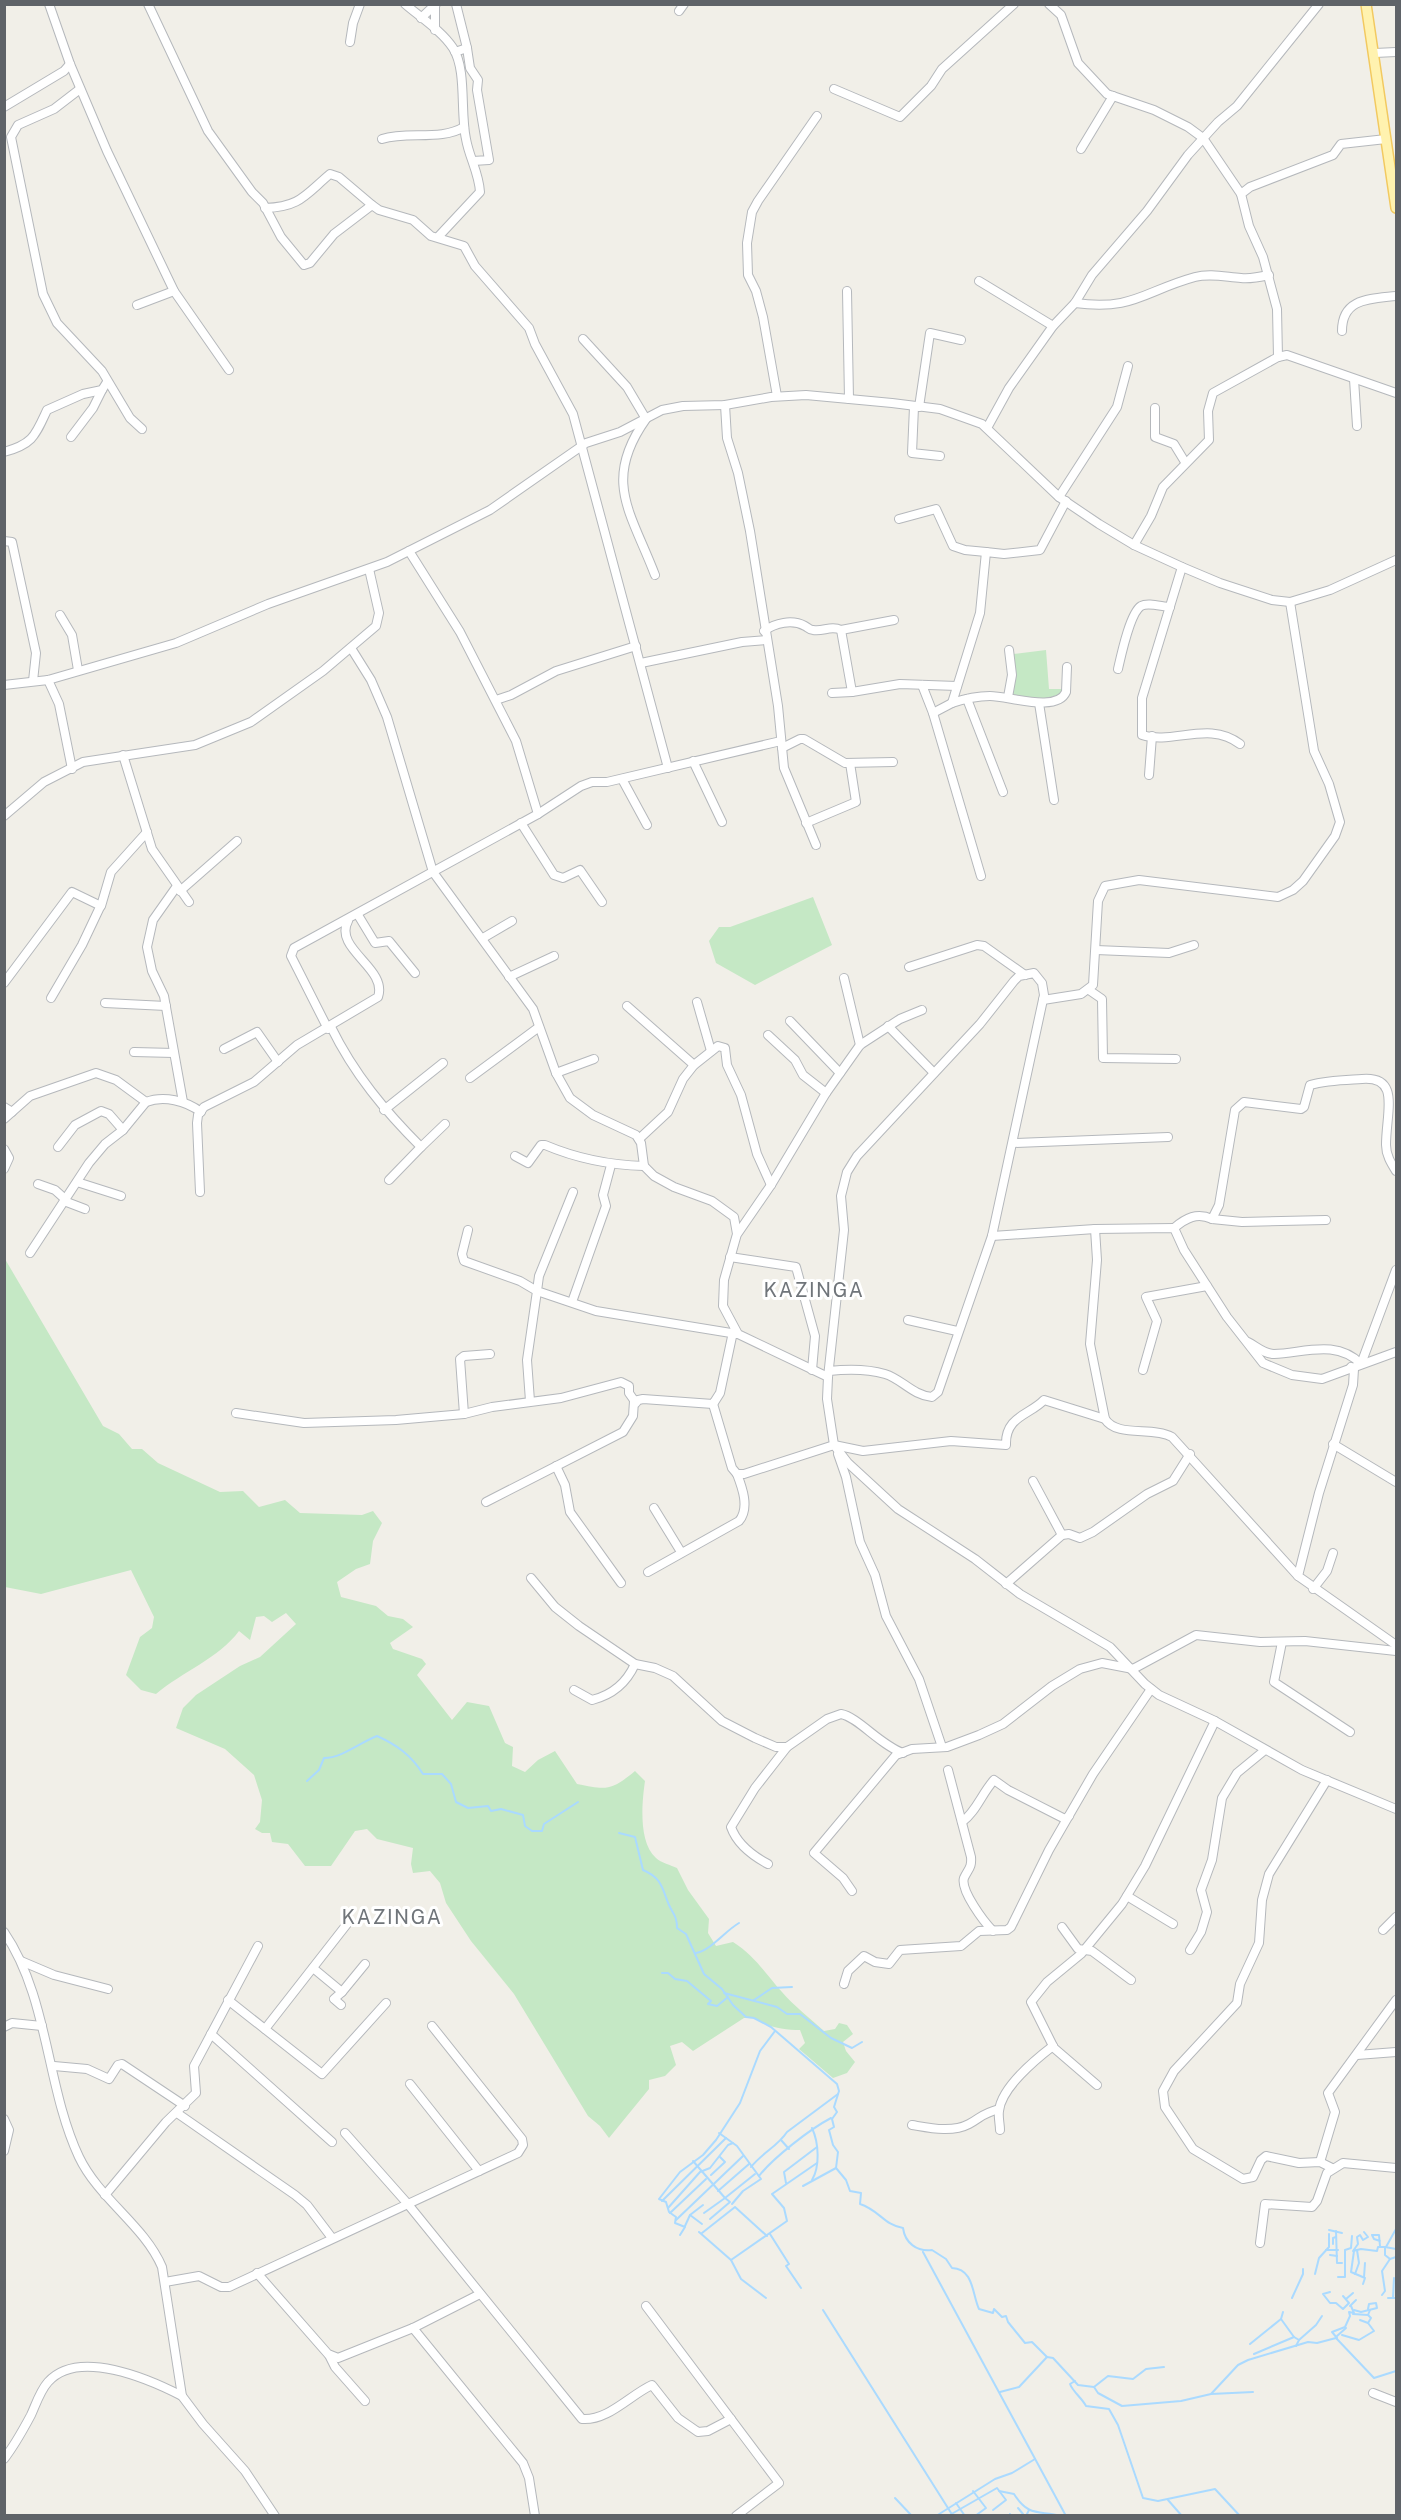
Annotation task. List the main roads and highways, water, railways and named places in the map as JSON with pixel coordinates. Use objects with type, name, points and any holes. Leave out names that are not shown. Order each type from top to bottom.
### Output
[{"type":"main road","points":[[1366,4],[1396,208]]},
{"type":"waterway","points":[[307,1781],[319,1770],[324,1758],[344,1753],[377,1736],[403,1751],[423,1774],[442,1774],[451,1784],[456,1802],[468,1808],[488,1806],[491,1811],[501,1809],[523,1815],[525,1826],[532,1831],[542,1831],[544,1824],[578,1802]]},
{"type":"waterway","points":[[619,1833],[635,1837],[643,1870],[654,1876],[660,1884],[676,1918],[677,1928],[686,1934],[704,1974],[722,1989],[733,2005],[746,2017],[754,2018],[771,2027],[837,2084],[839,2091],[834,2107],[837,2112],[832,2119],[834,2127],[829,2130],[833,2145],[838,2152],[836,2168],[846,2180],[850,2191],[861,2193],[860,2204],[891,2224],[903,2228],[906,2238],[917,2248],[932,2250],[946,2259],[952,2268],[965,2273],[971,2283],[979,2309],[993,2313],[994,2309],[1002,2317],[1006,2316],[1008,2322],[1025,2343],[1032,2342],[1047,2357]]},
{"type":"waterway","points":[[696,1953],[707,1949],[739,1923]]},
{"type":"waterway","points":[[662,1973],[668,1973],[675,1979],[687,1981],[711,2001],[708,2004],[717,2006],[728,1997]]},
{"type":"waterway","points":[[754,2000],[772,1988],[792,1987]]},
{"type":"waterway","points":[[724,1993],[777,2007],[787,2014],[800,2014],[831,2038],[852,2048],[862,2042]]},
{"type":"waterway","points":[[680,2235],[685,2227],[675,2223],[676,2217],[669,2212],[666,2202],[659,2199],[680,2172],[703,2155],[716,2140],[740,2103],[760,2051],[775,2031]]},
{"type":"waterway","points":[[751,2167],[787,2132],[838,2094]]},
{"type":"waterway","points":[[759,2176],[792,2144],[831,2118]]},
{"type":"waterway","points":[[812,2128],[818,2155],[812,2180]]},
{"type":"waterway","points":[[719,2133],[737,2146],[761,2179],[743,2191],[732,2204]]},
{"type":"waterway","points":[[662,2201],[726,2138]]},
{"type":"waterway","points":[[781,2140],[789,2149]]},
{"type":"waterway","points":[[668,2208],[700,2172],[710,2168],[728,2145],[733,2143]]},
{"type":"waterway","points":[[786,2183],[784,2172],[817,2147]]},
{"type":"waterway","points":[[676,2220],[743,2156]]},
{"type":"waterway","points":[[711,2175],[725,2162],[720,2157]]},
{"type":"waterway","points":[[693,2161],[725,2198],[755,2174]]},
{"type":"waterway","points":[[731,2260],[787,2221],[784,2208],[772,2194],[817,2163]]},
{"type":"waterway","points":[[718,2191],[749,2164]]},
{"type":"waterway","points":[[803,2186],[836,2168]]},
{"type":"waterway","points":[[670,2213],[706,2179]]},
{"type":"waterway","points":[[704,2213],[725,2198],[730,2202],[710,2219]]},
{"type":"waterway","points":[[702,2224],[690,2215],[703,2205]]},
{"type":"waterway","points":[[702,2233],[735,2207],[767,2236]]},
{"type":"waterway","points":[[685,2226],[690,2215]]},
{"type":"waterway","points":[[1386,2247],[1396,2229]]},
{"type":"waterway","points":[[1329,2230],[1342,2233]]},
{"type":"waterway","points":[[1336,2231],[1337,2263],[1342,2263]]},
{"type":"waterway","points":[[699,2232],[731,2260],[741,2279],[766,2298]]},
{"type":"waterway","points":[[1364,2232],[1368,2237],[1363,2240],[1360,2235],[1357,2237],[1358,2244],[1353,2251],[1361,2249],[1377,2251],[1378,2247],[1385,2247],[1385,2255],[1390,2259]]},
{"type":"waterway","points":[[770,2234],[789,2264],[786,2266],[801,2288]]},
{"type":"waterway","points":[[1315,2274],[1319,2258],[1329,2247],[1329,2234]]},
{"type":"waterway","points":[[1380,2241],[1374,2239],[1372,2235],[1379,2235],[1380,2246]]},
{"type":"waterway","points":[[1338,2277],[1345,2277],[1345,2250],[1351,2248],[1352,2236]]},
{"type":"waterway","points":[[1333,2244],[1333,2238],[1336,2237]]},
{"type":"waterway","points":[[1385,2247],[1396,2249]]},
{"type":"waterway","points":[[1326,2250],[1338,2250]]},
{"type":"waterway","points":[[1355,2274],[1359,2263],[1357,2250]]},
{"type":"waterway","points":[[1354,2251],[1351,2272],[1365,2278],[1363,2284]]},
{"type":"waterway","points":[[923,2252],[1066,2516]]},
{"type":"waterway","points":[[1330,2255],[1337,2256]]},
{"type":"waterway","points":[[1382,2295],[1385,2291],[1382,2271],[1390,2259],[1396,2257]]},
{"type":"waterway","points":[[1364,2277],[1365,2263]]},
{"type":"waterway","points":[[1292,2298],[1303,2269]]},
{"type":"waterway","points":[[1393,2298],[1394,2278]]},
{"type":"waterway","points":[[1330,2292],[1323,2294],[1330,2303],[1336,2303],[1343,2309],[1349,2303],[1343,2296]]},
{"type":"waterway","points":[[1346,2299],[1353,2293]]},
{"type":"waterway","points":[[1388,2298],[1396,2298]]},
{"type":"waterway","points":[[1350,2306],[1356,2300]]},
{"type":"waterway","points":[[1354,2310],[1361,2312],[1377,2308],[1376,2303],[1369,2304],[1368,2309]]},
{"type":"waterway","points":[[1337,2338],[1332,2332],[1345,2327],[1350,2316],[1349,2312],[1354,2313],[1351,2306]]},
{"type":"waterway","points":[[823,2310],[953,2516]]},
{"type":"waterway","points":[[1353,2314],[1368,2315],[1370,2310]]},
{"type":"waterway","points":[[1283,2312],[1281,2319],[1294,2337]]},
{"type":"waterway","points":[[1360,2320],[1368,2323],[1371,2318],[1368,2315]]},
{"type":"waterway","points":[[1299,2340],[1316,2325],[1322,2316]]},
{"type":"waterway","points":[[1250,2344],[1281,2319]]},
{"type":"waterway","points":[[1342,2335],[1359,2340],[1374,2331],[1368,2323]]},
{"type":"waterway","points":[[1337,2336],[1346,2328]]},
{"type":"waterway","points":[[1254,2354],[1294,2337],[1299,2340],[1296,2346]]},
{"type":"waterway","points":[[1000,2392],[1019,2387],[1047,2357],[1053,2358],[1078,2385],[1094,2387],[1098,2393],[1122,2406],[1181,2401],[1211,2394],[1238,2365],[1248,2360],[1308,2342],[1317,2343],[1336,2338],[1374,2378],[1396,2371]]},
{"type":"waterway","points":[[1094,2387],[1108,2376],[1133,2379],[1146,2369],[1164,2367]]},
{"type":"waterway","points":[[1075,2381],[1070,2384],[1086,2406],[1109,2409],[1118,2425],[1143,2498],[1158,2501],[1215,2489],[1240,2516]]},
{"type":"waterway","points":[[1211,2394],[1253,2392]]},
{"type":"waterway","points":[[936,2516],[995,2479],[1012,2473],[1035,2459]]},
{"type":"waterway","points":[[948,2516],[997,2488],[1006,2500],[993,2510]]},
{"type":"waterway","points":[[973,2491],[986,2508],[975,2516]]},
{"type":"waterway","points":[[999,2491],[1014,2494],[1019,2502],[1030,2510],[1061,2516]]},
{"type":"waterway","points":[[895,2498],[912,2516]]},
{"type":"waterway","points":[[1168,2500],[1182,2516]]},
{"type":"waterway","points":[[956,2503],[965,2516]]},
{"type":"waterway","points":[[1018,2508],[1023,2514],[1020,2516]]},
{"type":"waterway","points":[[1026,2516],[1029,2510]]},
{"type":"district","name":"KAZINGA","points":[[814,1290]]},
{"type":"district","name":"KAZINGA","points":[[392,1917]]}]
